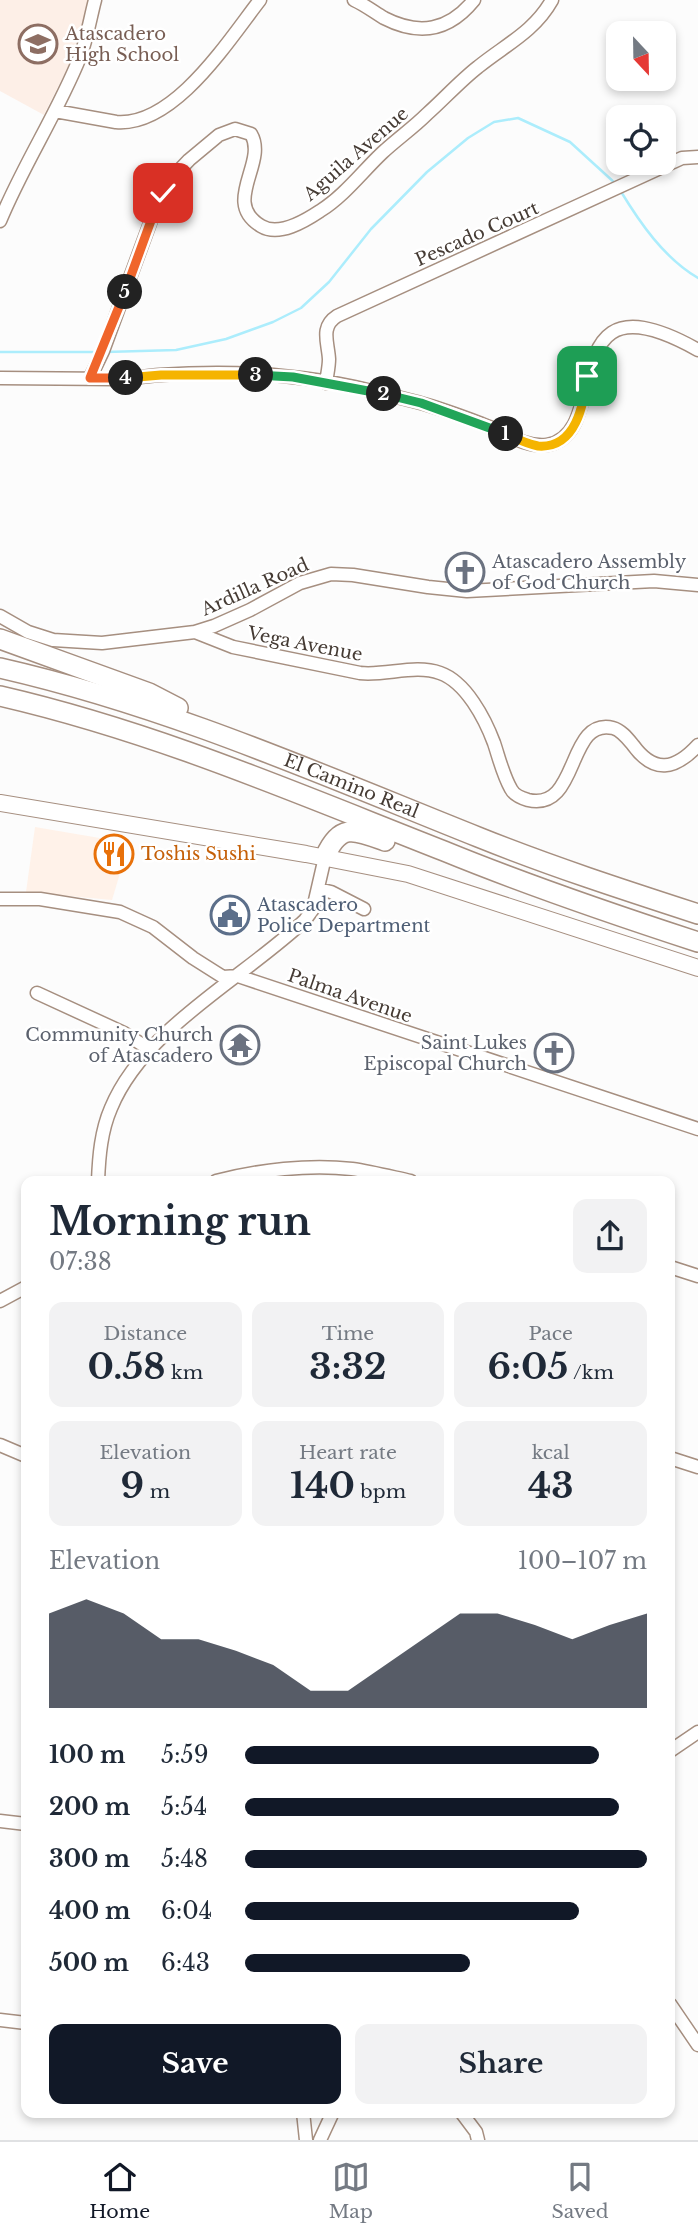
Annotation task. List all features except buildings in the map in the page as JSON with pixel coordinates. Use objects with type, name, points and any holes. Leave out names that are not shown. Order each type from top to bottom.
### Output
[{"type":"highway","points":[[0,639],[149,693],[238,739]]},
{"type":"highway","name":"El Camino Real","points":[[0,668],[134,704],[238,739],[490,842],[698,914]]},
{"type":"highway","name":"El Camino Real","points":[[0,696],[174,745],[536,887],[698,942]]},
{"type":"highway","points":[[324,857],[336,837],[354,830],[414,850],[443,851]]},
{"type":"main road","points":[[0,803],[324,857],[428,879],[698,968]]},
{"type":"street","points":[[0,221],[19,177],[55,111],[81,55],[95,0]]},
{"type":"street","points":[[55,111],[126,123],[142,119],[189,88],[260,0]]},
{"type":"street","points":[[354,0],[392,21],[427,29],[449,22],[474,0]]},
{"type":"street","name":"Aguila Avenue","points":[[90,378],[103,351],[156,207],[176,172],[219,135],[235,129],[250,134],[254,140],[255,151],[243,199],[252,219],[266,229],[278,230],[299,223],[331,204],[384,151],[477,68],[529,31],[552,0]]},
{"type":"street","name":"Pescado Court","points":[[326,383],[329,361],[326,330],[329,321],[337,316],[682,158],[698,157]]},
{"type":"street","points":[[0,378],[224,374],[293,377],[421,403],[483,424],[528,444],[545,446],[560,441],[574,427],[582,409],[587,376],[596,352],[612,334],[630,328],[646,328],[668,335],[698,350]]},
{"type":"street","name":"Ardilla Road","points":[[0,616],[28,632],[65,642],[102,643],[195,632],[239,616],[300,583],[331,574],[467,591],[654,581],[698,585]]},
{"type":"street","name":"Vega Avenue","points":[[195,632],[233,647],[360,673],[425,670],[441,673],[472,701],[490,734],[512,791],[525,800],[541,801],[561,789],[583,742],[596,730],[612,728],[620,732],[650,763],[657,766],[675,763],[698,745]]},
{"type":"street","points":[[98,1176],[103,1131],[111,1107],[128,1075],[149,1049],[178,1022],[305,920],[313,909],[324,857]]},
{"type":"street","points":[[318,889],[331,892],[364,909]]},
{"type":"street","name":"Palma Avenue","points":[[0,899],[40,899],[109,909],[133,916],[153,927],[223,977],[238,976],[698,1129]]},
{"type":"street","points":[[37,993],[124,1033],[149,1049]]},
{"type":"street","points":[[238,1176],[315,1168],[351,1169],[386,1176]]},
{"type":"street","points":[[675,1268],[698,1276]]},
{"type":"street","points":[[0,1301],[21,1290]]},
{"type":"street","points":[[0,1446],[21,1454]]},
{"type":"street","points":[[675,1460],[698,1467]]},
{"type":"street","points":[[675,1748],[698,1732]]},
{"type":"street","points":[[0,1821],[21,1823]]},
{"type":"street","points":[[675,2011],[698,2045]]},
{"type":"street","points":[[0,2020],[21,2022]]},
{"type":"street","points":[[304,2118],[306,2140]]},
{"type":"street","points":[[320,2140],[330,2118]]},
{"type":"street","points":[[466,2118],[476,2132],[478,2140]]},
{"type":"shaded area","name":"Atascadero High School","points":[[0,0],[90,0],[67,69],[44,115],[0,91]]},
{"type":"shaded area","points":[[35,827],[129,843],[112,900],[26,892]]},
{"type":"waterway","points":[[106,352],[176,350],[226,339],[273,322],[301,308],[329,282],[371,229],[427,172],[468,138],[494,122],[518,118],[570,142],[616,184]]},
{"type":"waterway","points":[[620,190],[664,250],[698,278]]},
{"type":"waterway","points":[[0,352],[96,352]]},
{"type":"place","name":"Atascadero High School","points":[[38,44]]},
{"type":"place","name":"Atascadero Assembly of God Church","points":[[465,572]]},
{"type":"place","name":"Toshis Sushi","points":[[114,854]]},
{"type":"place","name":"Atascadero Police Department","points":[[230,915]]},
{"type":"place","name":"Community Church of Atascadero","points":[[240,1045]]},
{"type":"place","name":"Saint Lukes Episcopal Church","points":[[554,1053]]},
{"type":"route","points":[[163,193],[103,351],[90,378],[224,374],[293,377],[421,403],[483,424],[528,444],[545,446],[560,441],[574,427],[582,409],[587,376]]}]
